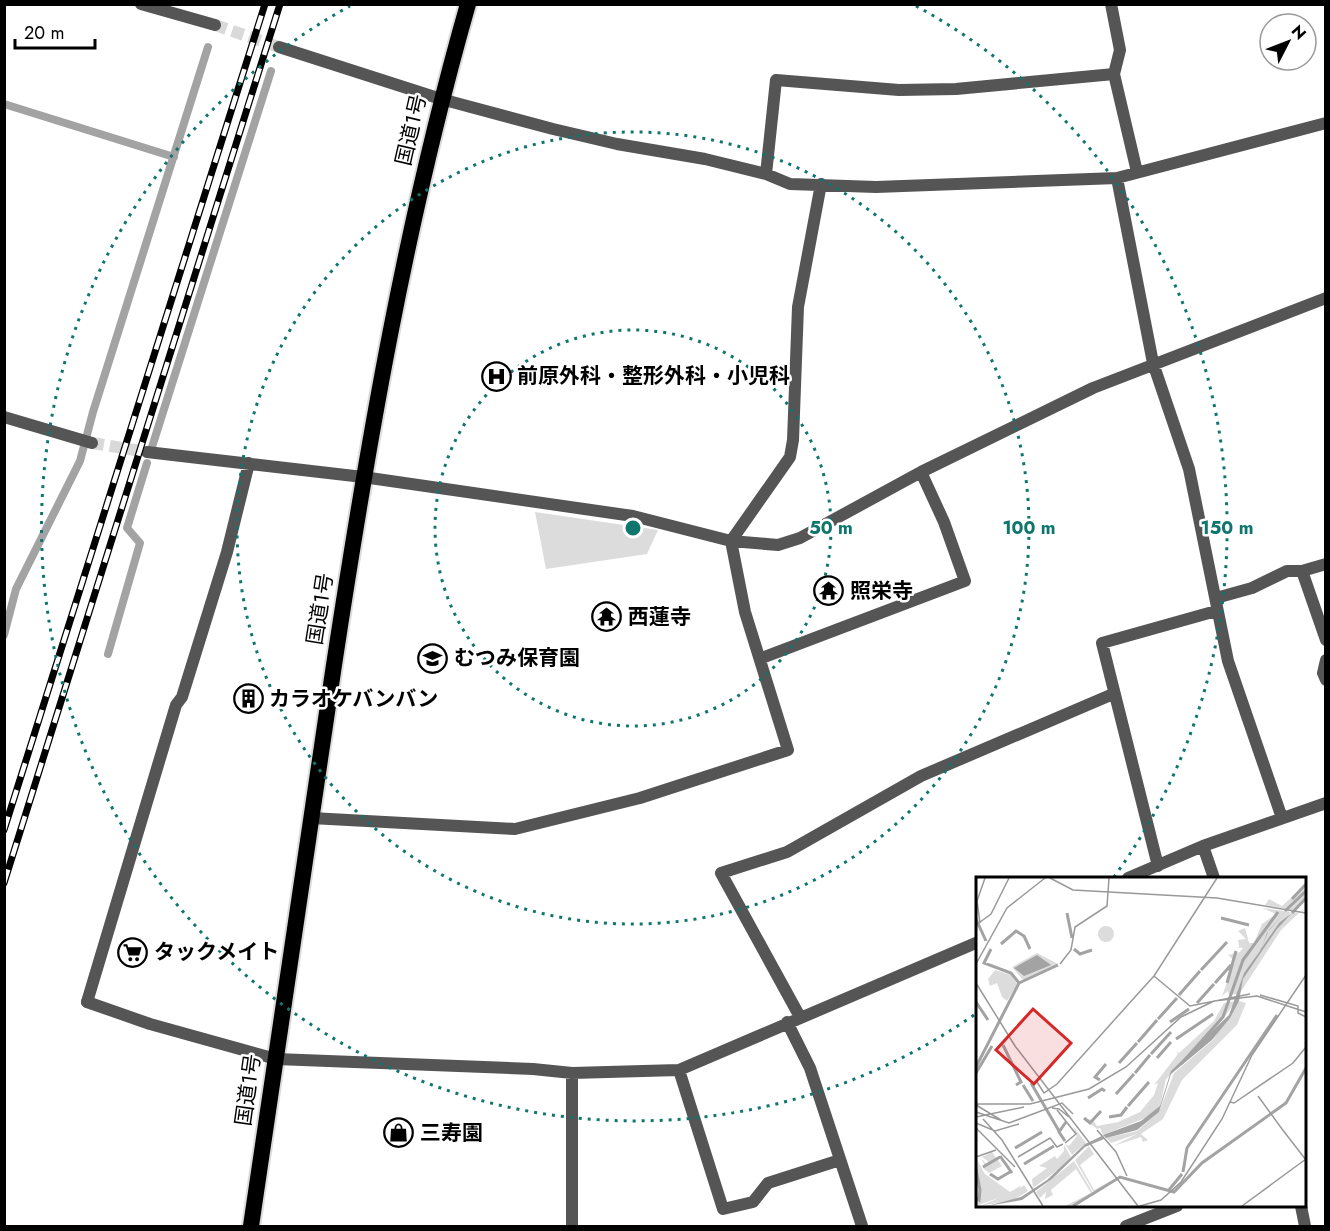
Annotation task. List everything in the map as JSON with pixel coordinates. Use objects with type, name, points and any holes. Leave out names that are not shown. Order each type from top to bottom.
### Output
[{"type":"highway","name":"国道1号","points":[[251,1227],[363,477],[398,287],[441,99],[468,4]]},
{"type":"street","points":[[141,4],[215,25]]},
{"type":"street","points":[[1111,4],[1120,50],[1114,74],[1137,172]]},
{"type":"street","points":[[279,47],[441,99],[617,144],[705,159],[766,174],[790,183],[876,187],[1117,178],[1326,123]]},
{"type":"street","points":[[766,174],[776,80],[910,90],[956,89],[1114,74]]},
{"type":"street","points":[[1117,178],[1153,363],[1189,470],[1228,661],[1282,818]]},
{"type":"street","points":[[311,818],[515,829],[639,798],[788,750],[762,658],[745,612],[731,541],[790,457],[793,440],[798,307],[821,184]]},
{"type":"street","points":[[147,452],[363,477],[633,516],[731,541],[778,545],[800,538],[921,472],[1093,388],[1326,298]]},
{"type":"street","points":[[4,417],[92,443]]},
{"type":"street","points":[[249,463],[202,638],[182,697],[176,705],[87,1002],[150,1024],[276,1059],[533,1069],[572,1074],[679,1070],[976,943]]},
{"type":"street","points":[[762,658],[965,581],[944,522],[921,472]]},
{"type":"street","points":[[1216,598],[1252,588],[1287,571],[1302,571],[1326,564]]},
{"type":"street","points":[[1302,571],[1326,640]]},
{"type":"street","points":[[1158,866],[1148,818],[1113,694],[1102,643],[1216,611]]},
{"type":"street","points":[[1326,660],[1323,673],[1326,680]]},
{"type":"street","points":[[800,1017],[721,873],[787,852],[921,776],[1113,694]]},
{"type":"street","points":[[1133,877],[1203,846],[1326,803]]},
{"type":"street","points":[[1203,846],[1213,877]]},
{"type":"street","points":[[787,1022],[810,1068],[862,1227]]},
{"type":"street","points":[[679,1070],[723,1209],[753,1202],[768,1183],[840,1160]]},
{"type":"street","points":[[572,1074],[572,1227]]},
{"type":"street","points":[[1126,1227],[1175,1207]]},
{"type":"street","points":[[1301,1207],[1305,1227]]},
{"type":"shaded area","points":[[535,512],[658,530],[647,554],[546,569]]},
{"type":"waterway","points":[[4,635],[16,589],[80,461],[93,412],[208,47]]},
{"type":"waterway","points":[[152,447],[271,71]]},
{"type":"waterway","points":[[4,104],[174,157]]},
{"type":"waterway","points":[[108,654],[140,543],[127,528],[147,463]]},
{"type":"tunnel","points":[[215,25],[279,47]]},
{"type":"tunnel","points":[[92,443],[147,452]]},
{"type":"railway","points":[[4,830],[265,4]]},
{"type":"railway","points":[[4,883],[280,4]]},
{"type":"place","name":"前原外科・整形外科・小児科","points":[[496,376]]},
{"type":"place","name":"照栄寺","points":[[829,591]]},
{"type":"place","name":"西蓮寺","points":[[607,617]]},
{"type":"place","name":"むつみ保育園","points":[[433,658]]},
{"type":"place","name":"カラオケバンバン","points":[[248,699]]},
{"type":"place","name":"タックメイト","points":[[133,952]]},
{"type":"place","name":"三寿園","points":[[399,1133]]}]
